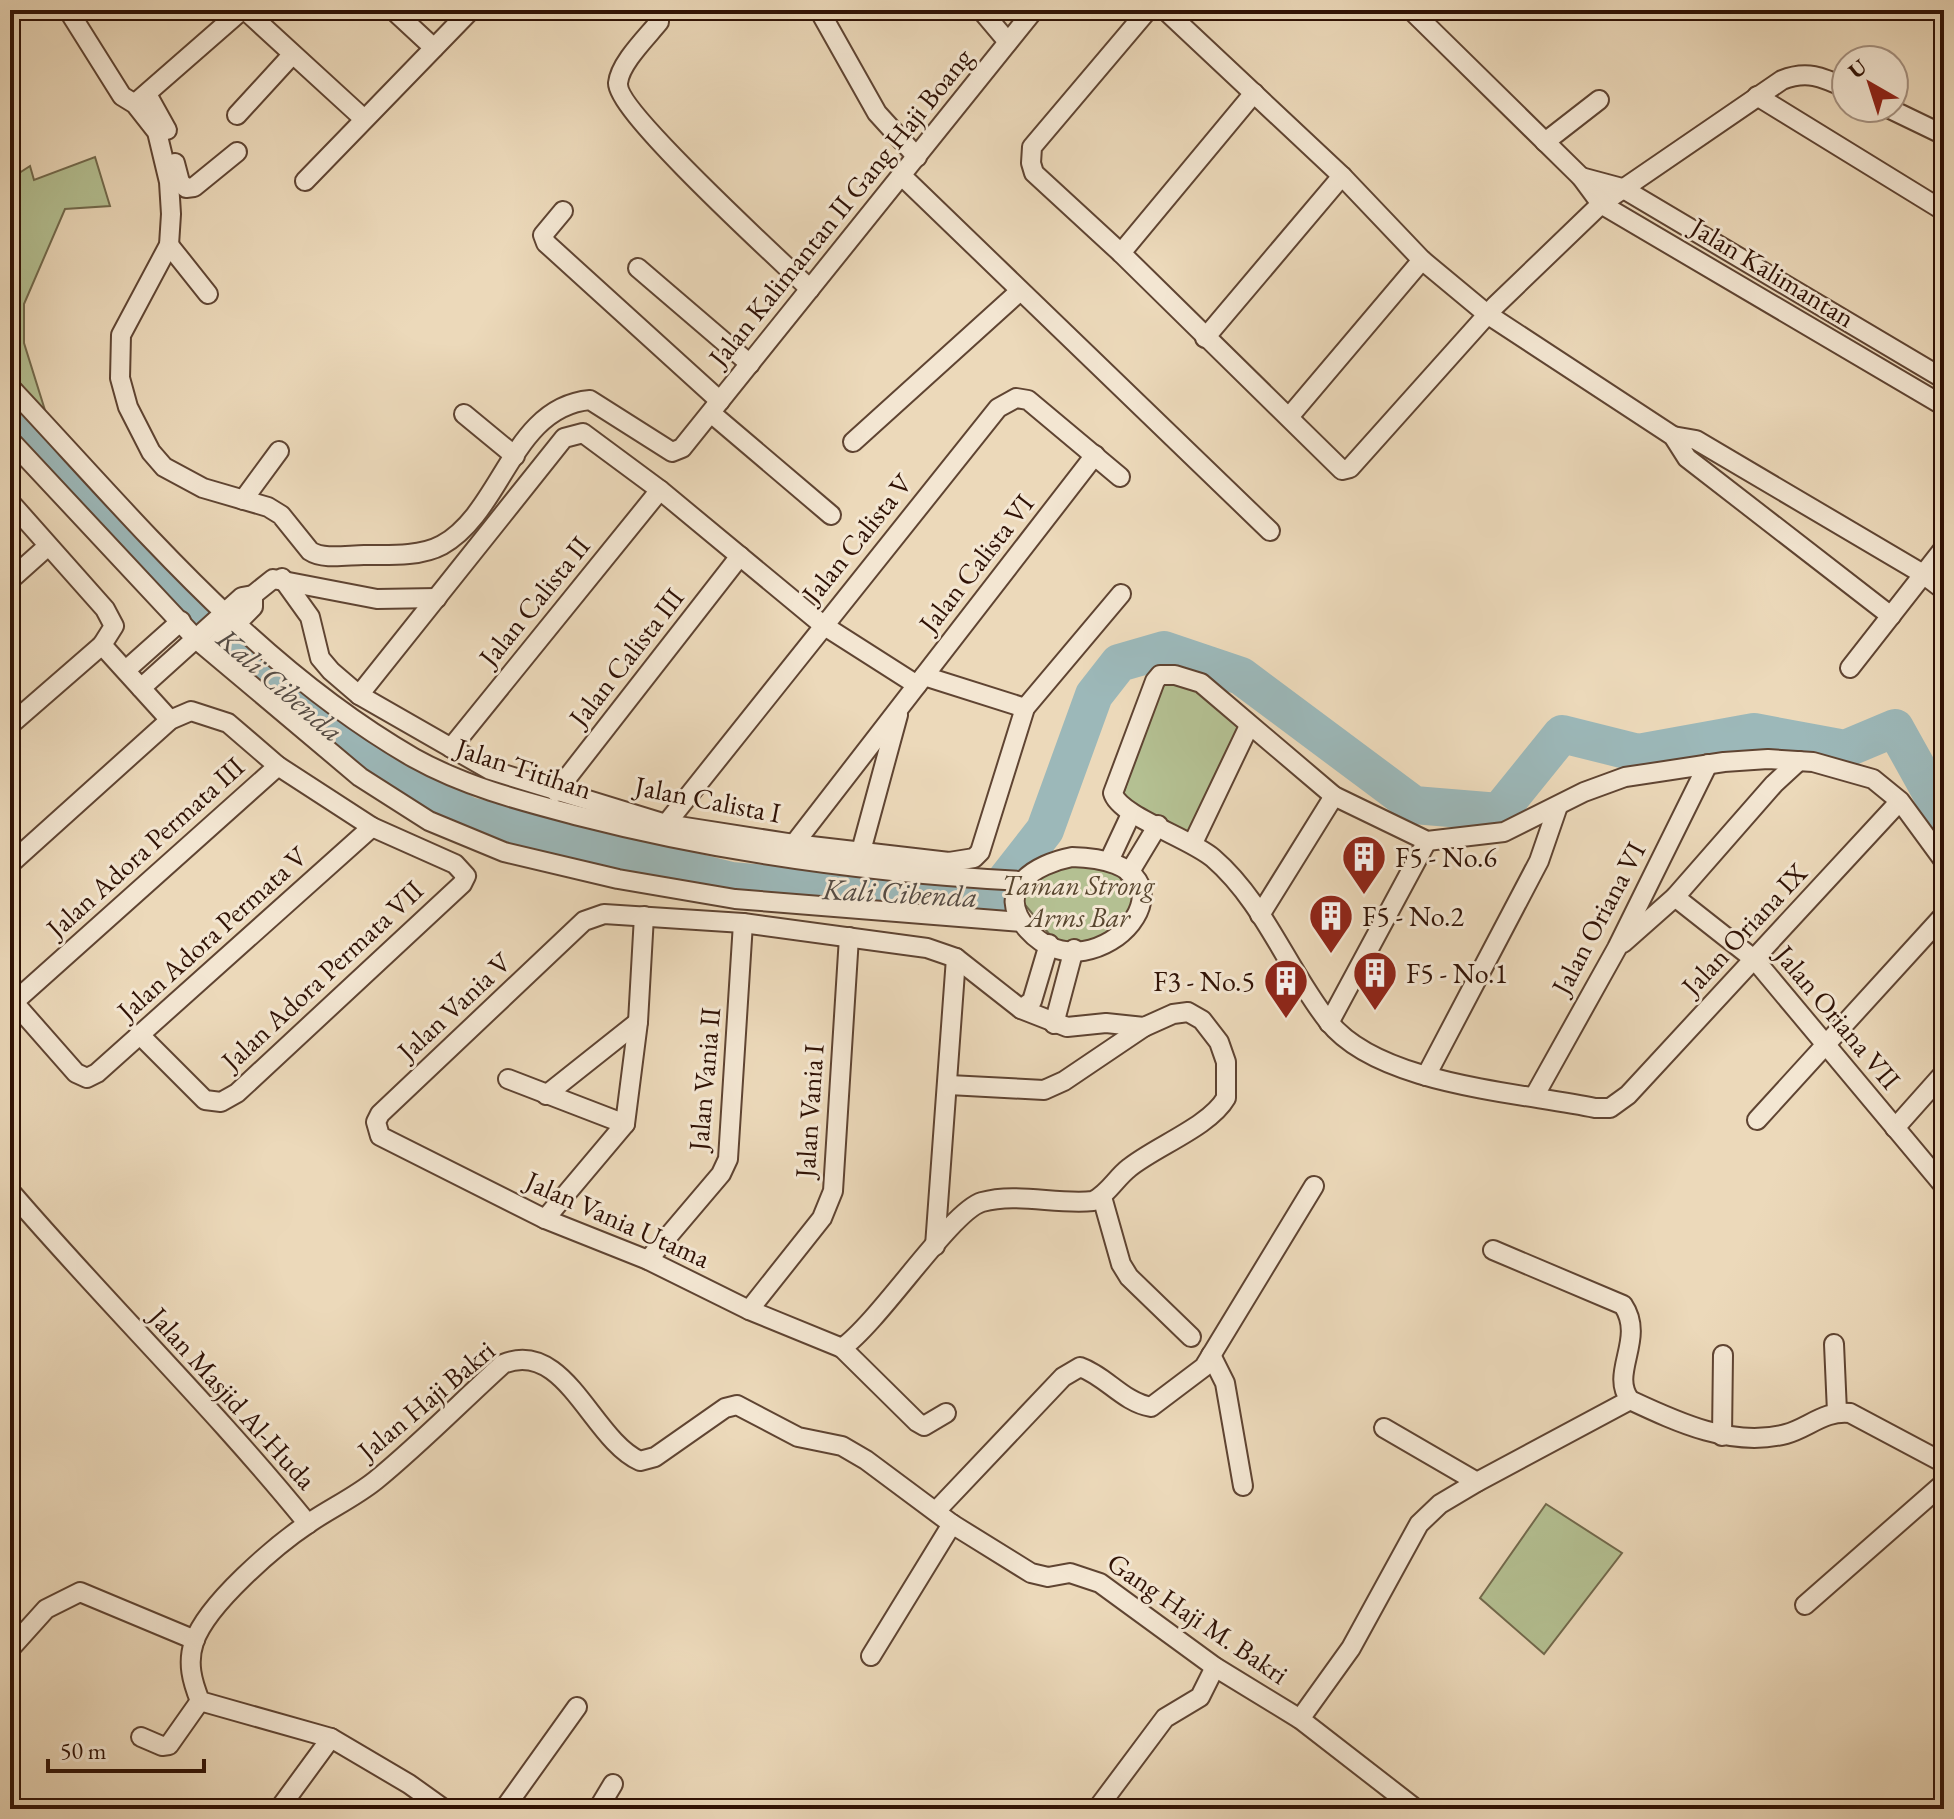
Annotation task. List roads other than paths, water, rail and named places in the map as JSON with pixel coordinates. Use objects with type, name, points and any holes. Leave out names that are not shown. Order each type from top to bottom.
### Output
[{"type":"street","points":[[68,10],[122,96],[141,99],[169,134],[180,182],[186,188],[194,187],[237,152]]},
{"type":"street","points":[[393,10],[434,48]]},
{"type":"street","points":[[819,10],[877,113],[917,157]]},
{"type":"street","points":[[981,10],[1008,42]]},
{"type":"street","name":"Jalan Kalimantan II Gang Haji Boang","points":[[515,456],[541,421],[560,406],[590,400],[672,452],[682,448],[1034,10]]},
{"type":"street","points":[[1148,10],[1032,147],[1034,173],[1121,253],[1342,470],[1350,468],[1487,314],[1601,204],[1757,96],[1800,73],[1830,81]]},
{"type":"street","points":[[1165,10],[1342,176],[1422,260],[1487,314],[1673,436],[1696,440],[1923,574],[1944,590]]},
{"type":"street","name":"Jalan Kalimantan","points":[[1411,10],[1581,177],[1601,204],[1944,406]]},
{"type":"street","points":[[141,99],[236,12],[292,55],[364,119]]},
{"type":"street","points":[[305,181],[469,12]]},
{"type":"street","points":[[659,22],[621,73],[618,84],[621,98],[662,144],[810,289]]},
{"type":"street","points":[[237,115],[292,55]]},
{"type":"street","points":[[1121,253],[1254,93]]},
{"type":"street","points":[[1757,96],[1944,211]]},
{"type":"street","points":[[141,99],[157,132],[169,182],[169,245],[121,335],[122,391],[142,436],[164,467],[203,488],[281,515],[299,542],[315,555],[420,551],[442,545],[463,526],[515,456],[464,414]]},
{"type":"street","points":[[1545,142],[1599,100]]},
{"type":"street","points":[[1910,119],[1944,135]]},
{"type":"street","points":[[902,176],[1270,531]]},
{"type":"street","points":[[1205,338],[1342,176]]},
{"type":"street","name":"Jalan Kalimantan","points":[[1581,177],[1622,188],[1944,379]]},
{"type":"street","points":[[563,211],[543,235],[546,243],[831,515]]},
{"type":"street","points":[[169,245],[208,294]]},
{"type":"street","points":[[1289,417],[1422,260]]},
{"type":"street","points":[[638,268],[750,364]]},
{"type":"street","points":[[853,442],[1020,291]]},
{"type":"street","name":"Jalan Titihan","points":[[10,387],[227,622],[412,757],[456,779],[500,795],[630,829],[780,858],[1021,881]]},
{"type":"street","name":"Jalan Calista V","points":[[666,824],[823,625],[998,408],[1007,401],[1016,398],[1036,405],[1120,477]]},
{"type":"street","points":[[359,695],[564,438],[583,433],[660,490],[823,625],[920,681],[1025,708],[1121,594]]},
{"type":"street","points":[[1673,436],[1687,458],[1891,616]]},
{"type":"street","points":[[10,440],[181,621],[205,642],[394,801],[466,838],[504,852],[618,879],[735,899],[1021,922]]},
{"type":"street","points":[[243,500],[279,451]]},
{"type":"street","name":"Jalan Calista VI","points":[[794,844],[1095,455]]},
{"type":"street","name":"Jalan Calista II","points":[[451,748],[660,490]]},
{"type":"street","points":[[10,502],[111,617],[114,626],[102,645],[10,725]]},
{"type":"street","points":[[10,580],[48,546]]},
{"type":"street","points":[[1850,668],[1944,548]]},
{"type":"street","name":"Jalan Calista III","points":[[556,792],[740,556]]},
{"type":"street","points":[[141,688],[205,642],[227,622],[242,597],[253,595],[269,580],[282,578],[377,599],[437,598]]},
{"type":"street","name":"Jalan Calista I","points":[[282,578],[310,617],[325,664],[359,695],[490,770],[666,824],[794,844],[949,862],[974,858],[985,839],[1025,708]]},
{"type":"street","points":[[126,670],[181,621]]},
{"type":"street","points":[[102,645],[170,720]]},
{"type":"street","points":[[1535,1095],[1426,1076],[1390,1065],[1356,1046],[1329,1023],[1260,915],[1222,867],[1193,843],[1131,814],[1117,803],[1113,793],[1160,675],[1175,675],[1201,683],[1236,709],[1249,726],[1334,796],[1427,841],[1504,832],[1584,792],[1625,777],[1708,764],[1768,759],[1799,761],[1863,774],[1900,801],[1944,861]]},
{"type":"street","name":"Jalan Calista VI","points":[[861,851],[901,705]]},
{"type":"street","points":[[10,864],[170,720],[191,711],[228,723],[278,766],[372,827]]},
{"type":"street","points":[[1193,843],[1249,726]]},
{"type":"street","points":[[1617,948],[1675,897],[1774,784],[1799,761]]},
{"type":"street","name":"Jalan Oriana VI","points":[[1535,1095],[1617,948],[1708,764]]},
{"type":"street","name":"Jalan Adora Permata III","points":[[12,1000],[278,766]]},
{"type":"street","points":[[1260,915],[1334,796]]},
{"type":"street","name":"Jalan Oriana IX","points":[[1535,1095],[1595,1108],[1610,1108],[1628,1095],[1900,801]]},
{"type":"street","points":[[1426,1076],[1539,861],[1558,806]]},
{"type":"street","points":[[1109,861],[1131,814]]},
{"type":"street","points":[[1129,873],[1158,825]]},
{"type":"street","name":"Jalan Adora Permata VII","points":[[139,1034],[205,1100],[214,1103],[229,1098],[462,884],[466,876],[455,864],[372,827]]},
{"type":"street","name":"Jalan Adora Permata V","points":[[12,1000],[76,1073],[87,1078],[97,1073],[372,827]]},
{"type":"street","points":[[1329,1023],[1427,841]]},
{"type":"street","points":[[1072,857],[1109,861],[1129,873],[1140,888],[1142,901],[1135,923],[1110,942],[1074,949],[1049,944],[1032,934],[1021,922],[1015,901],[1021,881],[1037,867],[1052,861],[1072,857]]},
{"type":"street","name":"Jalan Oriana VII","points":[[1675,897],[1755,960],[1944,1186]]},
{"type":"street","name":"Jalan Vania V","points":[[376,1129],[380,1114],[588,918],[604,914],[644,916]]},
{"type":"street","points":[[1757,1120],[1829,1045],[1944,915]]},
{"type":"street","points":[[545,1219],[625,1124],[638,1022],[644,916],[743,923],[927,948],[956,958],[1021,1009],[1054,1024],[1067,1027],[1106,1023],[1144,1027]]},
{"type":"street","name":"Jalan Vania II","points":[[648,1260],[721,1174],[728,1159],[743,923]]},
{"type":"street","name":"Jalan Vania I","points":[[749,1310],[822,1218],[833,1191],[849,937]]},
{"type":"street","points":[[1021,1009],[1032,1001],[1049,944]]},
{"type":"street","points":[[1054,1024],[1074,949]]},
{"type":"street","points":[[935,1246],[956,958]]},
{"type":"street","points":[[939,1205],[972,1206],[999,1199],[1080,1202],[1102,1197],[1129,1168],[1215,1111],[1226,1098],[1223,1052],[1219,1042],[1202,1020],[1188,1012],[1173,1014],[1144,1027],[1064,1081],[1044,1090],[949,1085]]},
{"type":"street","points":[[546,1095],[638,1022]]},
{"type":"street","points":[[1895,1128],[1944,1073]]},
{"type":"street","points":[[508,1079],[625,1124]]},
{"type":"street","name":"Jalan Vania Utama","points":[[376,1129],[385,1140],[545,1219],[648,1260],[749,1310],[842,1348],[924,1426],[946,1413]]},
{"type":"street","points":[[936,1511],[1063,1377],[1080,1367],[1091,1371],[1136,1404],[1151,1407],[1204,1367],[1314,1186]]},
{"type":"street","name":"Jalan Masjid Al-Huda","points":[[10,1191],[89,1283],[256,1460],[308,1524],[228,1595],[195,1640]]},
{"type":"street","points":[[1102,1197],[1121,1264],[1129,1277],[1191,1337]]},
{"type":"street","points":[[842,1348],[880,1313],[972,1206]]},
{"type":"street","points":[[1493,1250],[1623,1305],[1631,1318],[1633,1332],[1623,1380],[1630,1400],[1722,1436],[1773,1438],[1843,1413],[1880,1427],[1944,1463]]},
{"type":"street","points":[[1834,1344],[1843,1413]]},
{"type":"street","points":[[1211,1355],[1225,1383],[1243,1486]]},
{"type":"street","points":[[1722,1436],[1723,1355]]},
{"type":"street","name":"Jalan Haji Bakri","points":[[308,1524],[378,1478],[503,1364],[519,1357],[533,1359],[559,1376],[618,1445],[640,1461],[655,1457],[725,1408],[737,1405],[798,1437],[842,1446],[936,1511]]},
{"type":"street","points":[[1300,1719],[1351,1648],[1419,1524],[1440,1504],[1477,1482],[1630,1400]]},
{"type":"street","points":[[1384,1428],[1477,1482]]},
{"type":"street","points":[[1805,1605],[1944,1483]]},
{"type":"street","name":"Gang Haji M. Bakri","points":[[936,1511],[1031,1573],[1048,1577],[1070,1573],[1100,1583],[1215,1667],[1300,1719],[1416,1809]]},
{"type":"street","points":[[871,1656],[952,1524]]},
{"type":"street","points":[[10,1649],[46,1609],[80,1592],[195,1640],[191,1680],[200,1701]]},
{"type":"street","points":[[1097,1809],[1165,1718],[1200,1697],[1215,1667]]},
{"type":"street","points":[[141,1737],[162,1746],[169,1745],[200,1701]]},
{"type":"street","points":[[200,1701],[331,1738],[409,1784],[444,1809]]},
{"type":"street","points":[[504,1809],[577,1707]]},
{"type":"street","points":[[279,1809],[331,1738]]},
{"type":"street","points":[[598,1809],[613,1784]]},
{"type":"waterway","name":"Kali Cibenda","points":[[10,423],[196,612],[375,767],[469,816],[731,881],[988,903],[1045,830],[1094,695],[1119,663],[1164,650],[1241,676],[1414,805],[1499,812],[1562,734],[1638,753],[1754,732],[1845,749],[1895,728],[1944,816]]},
{"type":"place","name":"F5 - No.6","points":[[1364,896]]},
{"type":"place","name":"F5 - No.2","points":[[1331,955]]},
{"type":"place","name":"F5 - No.1","points":[[1375,1012]]},
{"type":"place","name":"F3 - No.5","points":[[1286,1020]]},
{"type":"park label","name":"Taman Strong Arms Bar","points":[[1078,901]]}]
